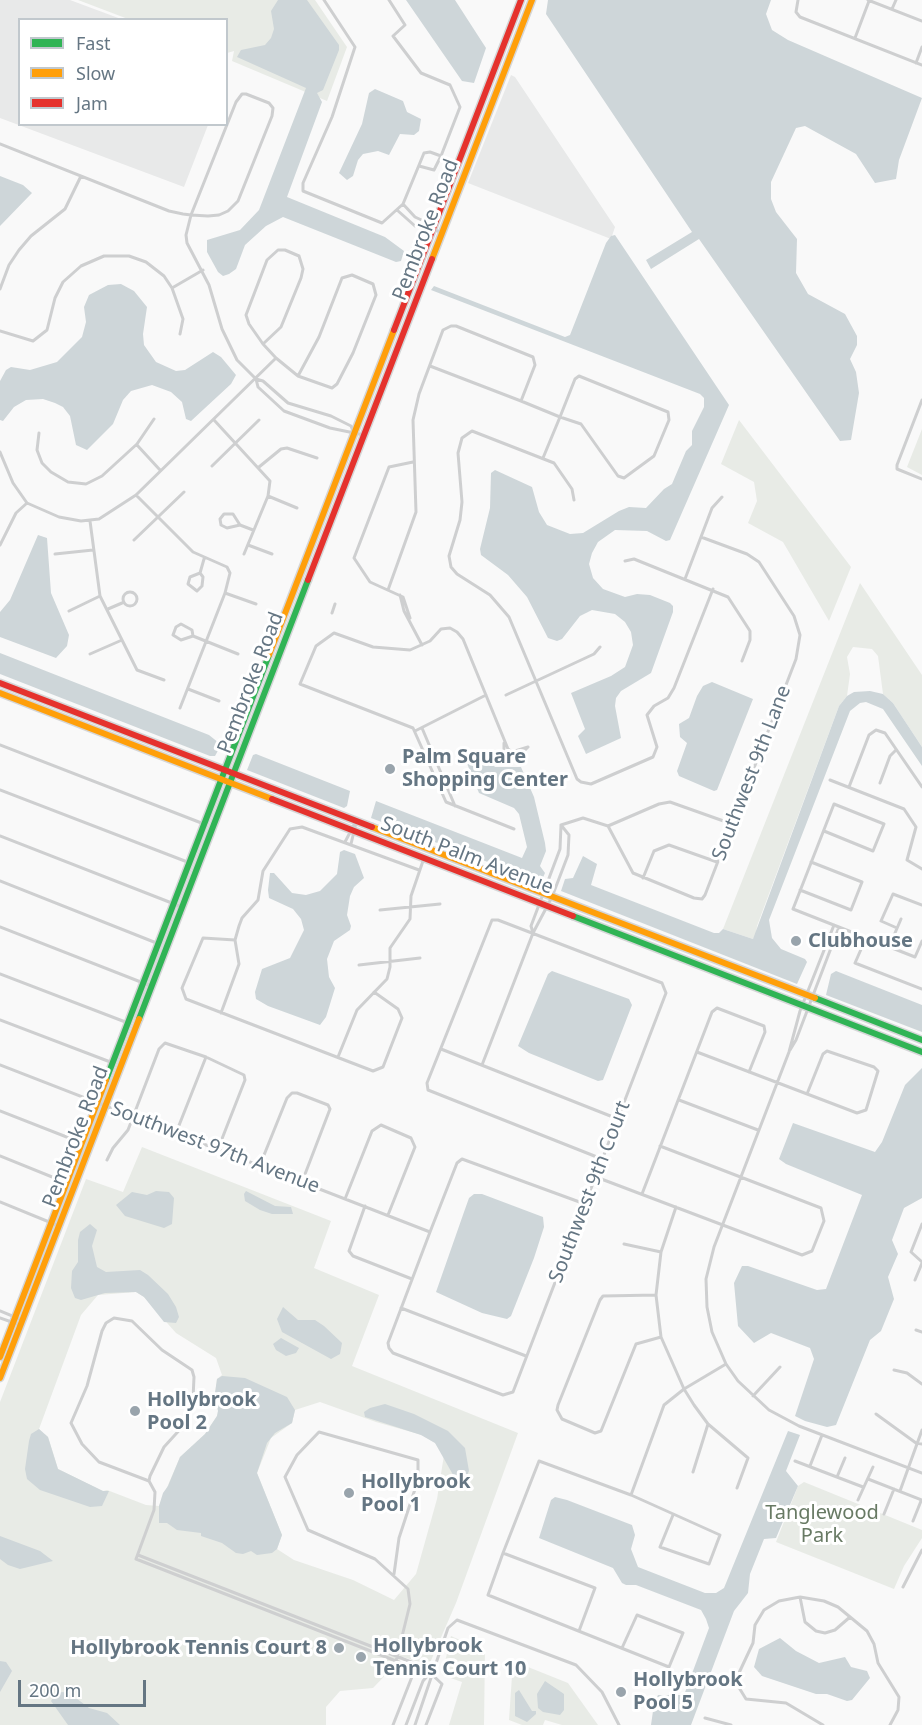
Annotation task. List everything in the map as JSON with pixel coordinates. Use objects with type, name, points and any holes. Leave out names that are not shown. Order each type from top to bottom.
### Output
[{"type":"main road","name":"Pembroke Road","points":[[0,1378],[51,1223],[521,0]]},
{"type":"main road","name":"Pembroke Road","points":[[0,1357],[59,1226],[532,0]]},
{"type":"main road","points":[[498,61],[508,65]]},
{"type":"main road","name":"South Palm Avenue","points":[[0,682],[922,1040]]},
{"type":"main road","name":"South Palm Avenue","points":[[0,693],[220,781],[424,857],[922,1052]]},
{"type":"street","points":[[324,0],[355,47],[332,117],[303,183],[303,191],[382,223],[403,204],[418,166],[427,152],[441,156]]},
{"type":"street","points":[[389,0],[405,25],[393,36],[421,73],[450,85],[460,104],[434,170],[418,166]]},
{"type":"street","points":[[798,0],[796,12],[806,20],[922,65]]},
{"type":"street","points":[[854,39],[868,0],[922,21]]},
{"type":"street","points":[[892,10],[896,0]]},
{"type":"street","points":[[916,63],[922,47]]},
{"type":"street","points":[[0,144],[170,211],[208,216],[228,212],[241,194],[273,108],[268,102],[242,94],[236,102],[228,122]]},
{"type":"street","points":[[226,126],[191,215],[186,235],[187,243],[202,270],[229,347],[237,360],[256,379],[263,381],[293,405],[331,416],[364,435]]},
{"type":"street","points":[[0,288],[9,265],[19,250],[31,236],[65,209],[81,176]]},
{"type":"street","points":[[403,204],[412,214],[433,229],[443,233]]},
{"type":"street","points":[[397,210],[420,228],[433,229]]},
{"type":"street","points":[[407,220],[412,214]]},
{"type":"street","points":[[263,344],[284,321],[301,278],[302,262],[292,252],[278,250],[267,260],[246,315],[249,324],[263,344],[298,376],[332,388],[337,384],[353,353],[376,288],[373,284],[347,276],[342,278],[319,337],[298,376]]},
{"type":"street","points":[[0,331],[33,341],[47,330],[55,298],[63,282],[81,266],[104,256],[129,256],[146,262],[164,276],[172,288],[183,320],[180,334]]},
{"type":"street","points":[[172,288],[202,270]]},
{"type":"street","points":[[388,590],[416,512],[413,420],[419,394],[443,330],[456,326],[533,357],[521,401]]},
{"type":"street","points":[[0,452],[13,483],[27,503],[59,517],[99,519],[115,511],[136,495],[276,358]]},
{"type":"street","points":[[430,366],[521,401],[560,417],[586,429],[618,476],[624,478],[654,456],[669,420],[668,412],[579,376],[575,380],[560,417],[543,458]]},
{"type":"street","points":[[256,379],[258,387],[276,405],[288,413],[349,433],[354,431]]},
{"type":"street","points":[[922,400],[897,469],[922,479]]},
{"type":"street","points":[[288,413],[293,405]]},
{"type":"street","points":[[39,433],[37,450],[42,463],[51,472],[68,482],[86,484],[102,476],[137,444],[154,419]]},
{"type":"street","points":[[214,420],[270,482],[268,496],[244,554]]},
{"type":"street","points":[[212,466],[260,420]]},
{"type":"street","points":[[574,500],[572,489],[560,468],[543,458],[469,431],[462,438],[458,453],[462,502],[460,520],[449,555],[451,567],[457,574],[483,590],[502,607],[577,779],[586,785],[652,758],[657,747],[647,715],[654,706],[668,698],[674,688],[713,589]]},
{"type":"street","points":[[137,444],[160,470]]},
{"type":"street","points":[[259,468],[281,449],[288,448],[316,459]]},
{"type":"street","points":[[413,462],[388,467],[355,552],[357,563],[370,582],[400,595],[407,603],[410,618],[422,645]]},
{"type":"street","points":[[134,540],[184,492]]},
{"type":"street","points":[[136,495],[193,552],[204,559],[227,567],[230,573],[225,593],[180,708]]},
{"type":"street","points":[[268,496],[297,508]]},
{"type":"street","points":[[685,579],[712,508],[722,497]]},
{"type":"street","points":[[0,545],[16,513],[27,503]]},
{"type":"street","points":[[240,525],[233,514],[224,514],[220,519],[221,525],[227,528],[240,525],[253,530]]},
{"type":"street","points":[[90,520],[100,596],[137,669],[164,680]]},
{"type":"street","name":"Southwest 9th Lane","points":[[643,878],[698,899],[705,895],[796,659],[800,642],[799,627],[794,616],[759,562],[747,554],[701,537]]},
{"type":"street","points":[[248,545],[272,554]]},
{"type":"street","points":[[55,555],[93,550]]},
{"type":"street","points":[[200,573],[190,577],[188,584],[197,591],[202,586],[200,573],[204,559]]},
{"type":"street","points":[[625,561],[634,559],[713,589],[731,601],[749,628],[750,640],[742,661]]},
{"type":"street","points":[[130,592],[137,596],[135,604],[126,606],[122,603],[123,597],[130,592]]},
{"type":"street","points":[[225,593],[255,604]]},
{"type":"street","points":[[293,593],[302,596]]},
{"type":"street","points":[[69,611],[100,596]]},
{"type":"street","points":[[108,609],[122,603]]},
{"type":"street","points":[[332,613],[335,604]]},
{"type":"street","points":[[193,636],[192,630],[180,624],[173,635],[181,640],[193,636],[238,654]]},
{"type":"street","points":[[505,741],[504,750],[511,756],[524,752],[528,747],[510,751],[458,632],[450,628],[441,629],[432,640],[410,650],[374,647],[334,633],[316,646],[300,684],[415,731],[446,802],[514,829]]},
{"type":"street","points":[[90,654],[122,640]]},
{"type":"street","points":[[506,695],[594,654],[600,646]]},
{"type":"street","points":[[188,689],[219,701]]},
{"type":"street","points":[[415,731],[486,695]]},
{"type":"street","points":[[422,728],[455,806]]},
{"type":"street","points":[[849,787],[869,735],[878,730],[885,733],[922,787]]},
{"type":"street","points":[[0,745],[204,824]]},
{"type":"street","points":[[880,783],[890,756],[896,750]]},
{"type":"street","points":[[830,780],[904,809],[916,827],[907,860],[922,869]]},
{"type":"street","points":[[0,790],[190,862]]},
{"type":"street","points":[[561,825],[583,818],[608,825],[659,804],[670,802],[732,824]]},
{"type":"street","points":[[824,831],[873,851],[884,824],[834,804],[793,909],[915,957],[922,940]]},
{"type":"street","points":[[351,844],[356,821]]},
{"type":"street","points":[[533,933],[531,926],[560,849],[561,825]]},
{"type":"street","points":[[482,1065],[533,933],[552,897],[569,851],[569,835],[561,825]]},
{"type":"street","points":[[608,825],[628,866],[643,878],[654,851],[663,847],[675,846],[717,862]]},
{"type":"street","points":[[221,1012],[239,964],[235,940],[242,918],[258,900],[262,871],[290,829],[302,827],[419,870]]},
{"type":"street","points":[[345,842],[353,830]]},
{"type":"street","points":[[0,836],[183,907]]},
{"type":"street","points":[[560,849],[569,851]]},
{"type":"street","points":[[338,1058],[357,1010],[387,979],[390,948],[408,923],[411,896],[424,857]]},
{"type":"street","points":[[800,890],[851,910],[862,882],[811,862]]},
{"type":"street","points":[[0,881],[159,944]]},
{"type":"street","points":[[897,928],[881,921],[893,894],[922,905]]},
{"type":"street","points":[[380,910],[440,904]]},
{"type":"street","points":[[890,947],[901,918]]},
{"type":"street","points":[[533,933],[492,920],[427,1083],[428,1090],[602,1159]]},
{"type":"street","points":[[834,925],[709,1264],[707,1288],[712,1332],[726,1364],[738,1381],[776,1415],[922,1473]]},
{"type":"street","points":[[0,927],[152,986]]},
{"type":"street","points":[[809,998],[839,927]]},
{"type":"street","name":"Southwest 9th Court","points":[[401,1308],[388,1348],[404,1357],[509,1395],[666,993],[666,987],[662,983],[533,933]]},
{"type":"street","points":[[235,940],[202,938],[182,988],[186,999],[374,1071],[383,1067],[401,1014],[374,992]]},
{"type":"street","points":[[829,938],[834,940]]},
{"type":"street","points":[[866,938],[855,963],[922,989]]},
{"type":"street","points":[[822,957],[827,959]]},
{"type":"street","points":[[358,965],[420,958]]},
{"type":"street","points":[[0,974],[128,1023]]},
{"type":"street","points":[[789,1052],[796,1040],[806,1006]]},
{"type":"street","points":[[642,1194],[712,1012],[717,1008],[764,1026],[765,1032],[749,1072]]},
{"type":"street","points":[[0,1020],[113,1063]]},
{"type":"street","points":[[107,1160],[134,1117],[159,1049],[165,1043],[206,1057],[244,1075],[245,1080],[218,1149]]},
{"type":"street","points":[[441,1049],[618,1119]]},
{"type":"street","points":[[697,1052],[777,1083],[807,1094],[862,1113],[866,1110],[878,1071],[832,1051],[827,1051],[823,1054],[807,1094]]},
{"type":"street","points":[[176,1133],[206,1057]]},
{"type":"street","name":"Southwest 97th Avenue","points":[[0,1065],[430,1232]]},
{"type":"street","points":[[260,1165],[287,1098],[292,1093],[318,1101],[330,1109],[302,1182]]},
{"type":"street","points":[[679,1100],[758,1130]]},
{"type":"street","points":[[0,1111],[82,1143]]},
{"type":"street","points":[[345,1199],[375,1126],[381,1125],[414,1141],[415,1147],[388,1215]]},
{"type":"street","points":[[596,1177],[807,1255],[812,1251],[824,1221],[825,1213],[821,1209],[660,1146]]},
{"type":"street","points":[[0,1156],[67,1183]]},
{"type":"street","points":[[526,1356],[401,1308],[430,1232],[457,1163],[462,1159],[585,1204]]},
{"type":"street","points":[[0,1203],[59,1226]]},
{"type":"street","points":[[364,1206],[349,1251],[353,1256],[412,1279]]},
{"type":"street","points":[[676,1207],[661,1252],[656,1295],[662,1336],[684,1389],[708,1424],[748,1458],[737,1488]]},
{"type":"street","points":[[915,1280],[922,1262],[911,1252],[922,1224]]},
{"type":"street","points":[[624,1244],[661,1252]]},
{"type":"street","points":[[656,1295],[603,1296],[558,1405],[558,1414],[562,1419],[595,1433],[601,1431],[636,1344],[662,1336]]},
{"type":"street","points":[[0,1311],[18,1321]]},
{"type":"street","points":[[0,1318],[18,1321]]},
{"type":"street","points":[[137,1557],[154,1510],[154,1492],[149,1481],[99,1462],[82,1444],[71,1423],[85,1393],[102,1331],[106,1323],[114,1318],[132,1321],[162,1350],[192,1370],[194,1377],[193,1399],[184,1425],[162,1451],[149,1481]]},
{"type":"street","points":[[916,1330],[922,1332]]},
{"type":"street","points":[[631,1495],[664,1405],[684,1389],[726,1364]]},
{"type":"street","points":[[753,1396],[780,1367]]},
{"type":"street","points":[[894,1370],[907,1373],[922,1384]]},
{"type":"street","points":[[876,1414],[916,1443],[922,1444]]},
{"type":"street","points":[[693,1472],[708,1424]]},
{"type":"street","points":[[900,1491],[922,1430]]},
{"type":"street","points":[[394,1574],[399,1538],[418,1480],[418,1460],[319,1432],[297,1455],[285,1475],[305,1527],[311,1532],[375,1559],[406,1586],[410,1598],[396,1661]]},
{"type":"street","points":[[810,1466],[822,1435]]},
{"type":"street","points":[[837,1477],[845,1458]]},
{"type":"street","points":[[622,1648],[637,1616],[682,1633],[669,1667],[488,1595],[503,1553],[539,1461],[631,1495],[720,1535],[709,1563],[660,1546],[673,1515]]},
{"type":"street","points":[[795,1461],[863,1487]]},
{"type":"street","points":[[858,1500],[873,1467]]},
{"type":"street","points":[[868,1479],[922,1499],[913,1521]]},
{"type":"street","points":[[884,1514],[894,1489]]},
{"type":"street","points":[[903,1587],[922,1550]]},
{"type":"street","points":[[503,1553],[595,1588],[579,1631]]},
{"type":"street","points":[[137,1557],[398,1656],[431,1672],[442,1684],[426,1725]]},
{"type":"street","points":[[137,1557],[415,1669],[431,1672]]},
{"type":"street","points":[[800,1598],[805,1622],[816,1631],[825,1633],[835,1630],[851,1617]]},
{"type":"street","points":[[823,1725],[786,1703],[746,1699],[738,1686],[738,1675],[753,1643],[755,1625],[764,1610],[779,1601],[813,1598],[838,1607],[870,1636],[878,1662],[899,1698],[898,1710],[890,1725]]},
{"type":"street","points":[[406,1725],[423,1681],[431,1672],[448,1628],[454,1620],[460,1620],[576,1665],[602,1692],[619,1725]]},
{"type":"street","points":[[393,1725],[417,1664]]},
{"type":"street","points":[[415,1725],[431,1683],[431,1672]]},
{"type":"street","points":[[705,1718],[731,1725]]},
{"type":"shaded area","points":[[0,0],[70,0],[118,18],[18,18],[18,125],[0,118]]},
{"type":"shaded area","points":[[278,0],[307,0],[339,45],[323,90],[317,93],[322,102],[287,197],[385,237],[404,251],[401,261],[396,262],[283,217],[266,226],[245,245],[236,269],[229,274],[223,276],[218,272],[207,252],[207,240],[240,230],[259,210],[306,88],[237,57],[241,50],[265,45],[271,38],[274,29],[271,11]]},
{"type":"shaded area","points":[[406,0],[455,0],[486,48],[474,83],[462,81]]},
{"type":"shaded area","points":[[548,0],[771,0],[766,14],[772,30],[788,40],[922,98],[899,160],[896,179],[875,183],[856,154],[805,126],[796,128],[771,182],[771,199],[776,212],[797,239],[796,273],[808,294],[845,314],[857,336],[857,345],[850,359],[856,372],[859,393],[851,440],[840,441],[699,239],[651,269],[646,260],[692,232],[546,14]]},
{"type":"shaded area","points":[[511,75],[515,77],[615,227],[611,239],[468,183]]},
{"type":"shaded area","points":[[375,89],[403,101],[407,112],[421,119],[419,131],[414,135],[400,134],[389,155],[378,151],[363,154],[358,160],[353,176],[347,180],[339,173],[362,124],[369,93]]},
{"type":"shaded area","points":[[21,126],[208,126],[184,187]]},
{"type":"shaded area","points":[[0,176],[23,185],[32,193],[0,226]]},
{"type":"shaded area","points":[[615,235],[729,405],[670,540],[666,541],[647,531],[615,530],[598,542],[592,553],[589,564],[593,578],[603,589],[625,597],[637,594],[650,595],[670,603],[673,606],[673,612],[651,673],[621,691],[616,698],[615,706],[621,738],[586,754],[578,736],[585,729],[571,693],[611,676],[625,667],[633,645],[631,632],[625,622],[615,614],[592,610],[580,616],[562,639],[557,641],[548,638],[527,597],[508,575],[481,555],[480,549],[490,508],[491,473],[495,470],[532,487],[539,512],[547,525],[570,534],[583,533],[629,507],[646,508],[672,484],[686,451],[692,445],[692,431],[704,407],[704,398],[700,394],[431,290],[434,286],[565,337],[570,335],[606,243],[611,236]]},
{"type":"shaded area","points":[[121,284],[134,291],[147,307],[143,334],[144,345],[156,362],[176,371],[185,370],[213,352],[221,357],[236,375],[231,384],[191,421],[186,419],[182,402],[171,392],[152,385],[131,391],[123,400],[113,424],[87,450],[76,445],[70,416],[63,407],[55,403],[43,399],[26,400],[14,407],[3,421],[0,420],[0,381],[6,370],[11,367],[30,370],[57,362],[82,337],[86,322],[84,307],[89,295],[108,285]]},
{"type":"shaded area","points":[[38,535],[47,538],[51,593],[69,635],[67,646],[56,658],[0,637],[0,612],[10,600]]},
{"type":"shaded area","points":[[0,653],[209,735],[219,743],[220,747],[215,756],[210,756],[0,674]]},
{"type":"shaded area","points":[[712,682],[753,699],[717,790],[714,791],[679,776],[677,771],[687,743],[680,737],[679,724],[689,718],[703,686]]},
{"type":"shaded area","points":[[870,691],[883,694],[893,703],[922,747],[922,766],[883,709],[866,702],[860,703],[850,711],[769,920],[772,938],[781,949],[807,962],[797,984],[561,891],[565,879],[573,878],[583,856],[597,864],[591,885],[714,933],[719,933],[723,929],[753,939],[839,706],[847,696],[854,692]]},
{"type":"shaded area","points":[[477,752],[483,754],[495,767],[521,767],[534,797],[545,843],[546,851],[540,866],[545,873],[541,882],[371,818],[376,801],[522,858],[527,847],[519,814],[514,808],[479,793],[466,761],[468,757]]},
{"type":"shaded area","points":[[256,754],[350,791],[347,806],[344,808],[247,770],[253,755]]},
{"type":"shaded area","points":[[344,850],[355,854],[364,878],[354,887],[350,896],[347,915],[350,930],[334,941],[327,959],[329,977],[335,988],[326,1017],[320,1025],[268,1006],[256,999],[255,992],[262,969],[290,958],[304,930],[301,919],[293,909],[269,898],[270,873],[274,873],[292,893],[306,895],[320,891],[337,874],[340,852]]},
{"type":"shaded area","points":[[552,971],[629,999],[632,1005],[603,1080],[598,1081],[529,1053],[518,1046],[548,974]]},
{"type":"shaded area","points":[[836,971],[922,1005],[922,1032],[826,995],[831,974]]},
{"type":"shaded area","points":[[922,1068],[922,1198],[904,1208],[892,1240],[898,1254],[888,1277],[894,1299],[881,1331],[870,1340],[836,1425],[827,1427],[805,1421],[795,1416],[814,1359],[810,1348],[771,1333],[754,1343],[738,1326],[734,1283],[742,1266],[748,1266],[817,1290],[826,1289],[862,1195],[786,1164],[779,1159],[793,1123],[875,1152],[882,1142],[905,1085]]},
{"type":"shaded area","points":[[156,1191],[169,1192],[174,1198],[172,1224],[164,1228],[125,1216],[116,1205],[132,1192],[147,1195]]},
{"type":"shaded area","points":[[246,1191],[275,1206],[291,1207],[293,1214],[272,1214],[260,1210],[245,1201]]},
{"type":"shaded area","points":[[474,1194],[482,1194],[543,1217],[544,1227],[534,1258],[511,1316],[507,1319],[482,1313],[436,1292],[469,1198]]},
{"type":"shaded area","points":[[90,1224],[97,1230],[92,1246],[97,1267],[106,1272],[140,1270],[148,1275],[168,1294],[176,1307],[179,1317],[176,1323],[164,1322],[144,1297],[136,1292],[105,1293],[81,1300],[75,1298],[71,1288],[72,1271],[78,1262],[78,1240],[80,1232]]},
{"type":"shaded area","points":[[283,1307],[298,1320],[315,1320],[324,1326],[342,1343],[340,1354],[331,1359],[282,1332],[277,1319]]},
{"type":"shaded area","points":[[281,1338],[299,1348],[296,1353],[286,1356],[276,1350],[273,1344]]},
{"type":"shaded area","points":[[222,1376],[245,1378],[287,1397],[295,1410],[292,1423],[275,1433],[267,1443],[257,1473],[282,1535],[277,1549],[272,1553],[257,1555],[251,1551],[243,1554],[236,1553],[222,1543],[201,1536],[201,1533],[177,1530],[167,1523],[159,1523],[159,1506],[163,1493],[180,1457],[205,1434],[217,1416],[215,1393],[217,1379]]},
{"type":"shaded area","points":[[385,1404],[414,1414],[448,1431],[465,1448],[469,1471],[464,1482],[456,1480],[435,1443],[421,1435],[365,1417],[364,1412],[370,1408]]},
{"type":"shaded area","points":[[39,1429],[48,1437],[58,1469],[103,1491],[109,1491],[102,1506],[90,1507],[40,1490],[27,1479],[25,1469],[29,1441],[31,1434]]},
{"type":"shaded area","points":[[788,1431],[800,1435],[786,1471],[798,1486],[776,1538],[764,1539],[750,1574],[748,1593],[734,1611],[691,1725],[651,1725],[654,1704],[658,1695],[684,1695],[709,1628],[706,1619],[701,1610],[636,1585],[626,1585],[622,1583],[613,1568],[539,1538],[551,1500],[555,1497],[567,1500],[632,1525],[635,1535],[631,1549],[638,1567],[705,1593],[716,1593],[724,1588]]},
{"type":"shaded area","points":[[0,1536],[40,1551],[53,1561],[20,1569],[8,1565],[0,1559]]},
{"type":"shaded area","points":[[780,1638],[796,1651],[819,1663],[845,1657],[851,1667],[867,1671],[870,1678],[852,1700],[847,1701],[827,1694],[816,1694],[762,1676],[754,1667],[759,1649]]},
{"type":"shaded area","points":[[0,1661],[6,1662],[12,1671],[0,1692]]},
{"type":"shaded area","points":[[545,1681],[564,1694],[564,1710],[560,1715],[543,1712],[538,1708],[537,1694]]},
{"type":"shaded area","points":[[519,1690],[532,1711],[536,1711],[536,1714],[527,1722],[515,1716],[515,1693]]},
{"type":"shaded area","points":[[63,1692],[89,1708],[107,1713],[120,1725],[68,1725],[51,1701],[56,1693]]},
{"type":"green space","points":[[78,0],[315,0],[347,47],[327,101],[232,61],[234,51],[228,53],[228,18],[125,18]]},
{"type":"green space","points":[[739,420],[851,567],[829,621],[783,542],[748,523],[757,501],[754,482],[721,464]]},
{"type":"green space","points":[[922,429],[922,475],[907,467]]},
{"type":"green space","points":[[860,583],[922,675],[922,747],[893,703],[883,694],[878,656],[872,649],[853,647],[847,657],[850,674],[847,696],[839,706],[757,926],[756,935],[753,939],[723,929]]},
{"type":"green space","points":[[142,1147],[331,1221],[314,1268],[379,1295],[352,1366],[518,1433],[456,1603],[429,1665],[403,1657],[373,1688],[340,1691],[326,1707],[326,1725],[0,1725],[0,1402],[86,1179],[123,1192]],"holes":[[[136,1292],[144,1297],[176,1333],[216,1358],[222,1375],[217,1379],[215,1393],[217,1416],[205,1434],[180,1457],[159,1506],[146,1505],[107,1490],[103,1491],[58,1469],[48,1437],[39,1429],[81,1315],[98,1295]],[[320,1402],[422,1435],[435,1443],[444,1455],[437,1499],[416,1574],[394,1600],[353,1580],[294,1560],[277,1549],[282,1535],[257,1473],[271,1438],[292,1423],[295,1410]]]},
{"type":"green space","name":"Tanglewood Park","points":[[804,1482],[922,1530],[922,1538],[904,1566],[894,1589],[776,1542],[798,1486]]},
{"type":"green space","points":[[451,1636],[485,1651],[484,1725],[449,1725],[462,1682],[442,1675]]},
{"type":"green space","points":[[513,1661],[568,1683],[598,1725],[562,1725],[545,1720],[543,1725],[522,1725],[509,1720]]},
{"type":"traffic: fast","points":[[139,1019],[308,580]]},
{"type":"traffic: fast","points":[[106,1080],[269,655]]},
{"type":"traffic: fast","points":[[573,916],[922,1052]]},
{"type":"traffic: fast","points":[[815,998],[922,1040]]},
{"type":"traffic: slow","points":[[432,259],[532,0]]},
{"type":"traffic: slow","points":[[269,655],[394,330]]},
{"type":"traffic: slow","points":[[0,693],[272,799]]},
{"type":"traffic: slow","points":[[372,827],[815,998]]},
{"type":"traffic: slow","points":[[0,1378],[139,1019]]},
{"type":"traffic: slow","points":[[0,1357],[106,1080]]},
{"type":"traffic: jam","points":[[394,330],[521,0]]},
{"type":"traffic: jam","points":[[308,580],[432,259]]},
{"type":"traffic: jam","points":[[0,683],[372,827]]},
{"type":"traffic: jam","points":[[272,799],[573,916]]},
{"type":"place","name":"Palm Square Shopping Center","points":[[390,769]]},
{"type":"place","name":"Clubhouse","points":[[796,941]]},
{"type":"place","name":"Hollybrook Pool 2","points":[[135,1411]]},
{"type":"place","name":"Hollybrook Pool 1","points":[[349,1493]]},
{"type":"place","name":"Hollybrook Tennis Court 8","points":[[339,1648]]},
{"type":"place","name":"Hollybrook Tennis Court 10","points":[[361,1657]]},
{"type":"place","name":"Hollybrook Pool 5","points":[[621,1692]]}]
